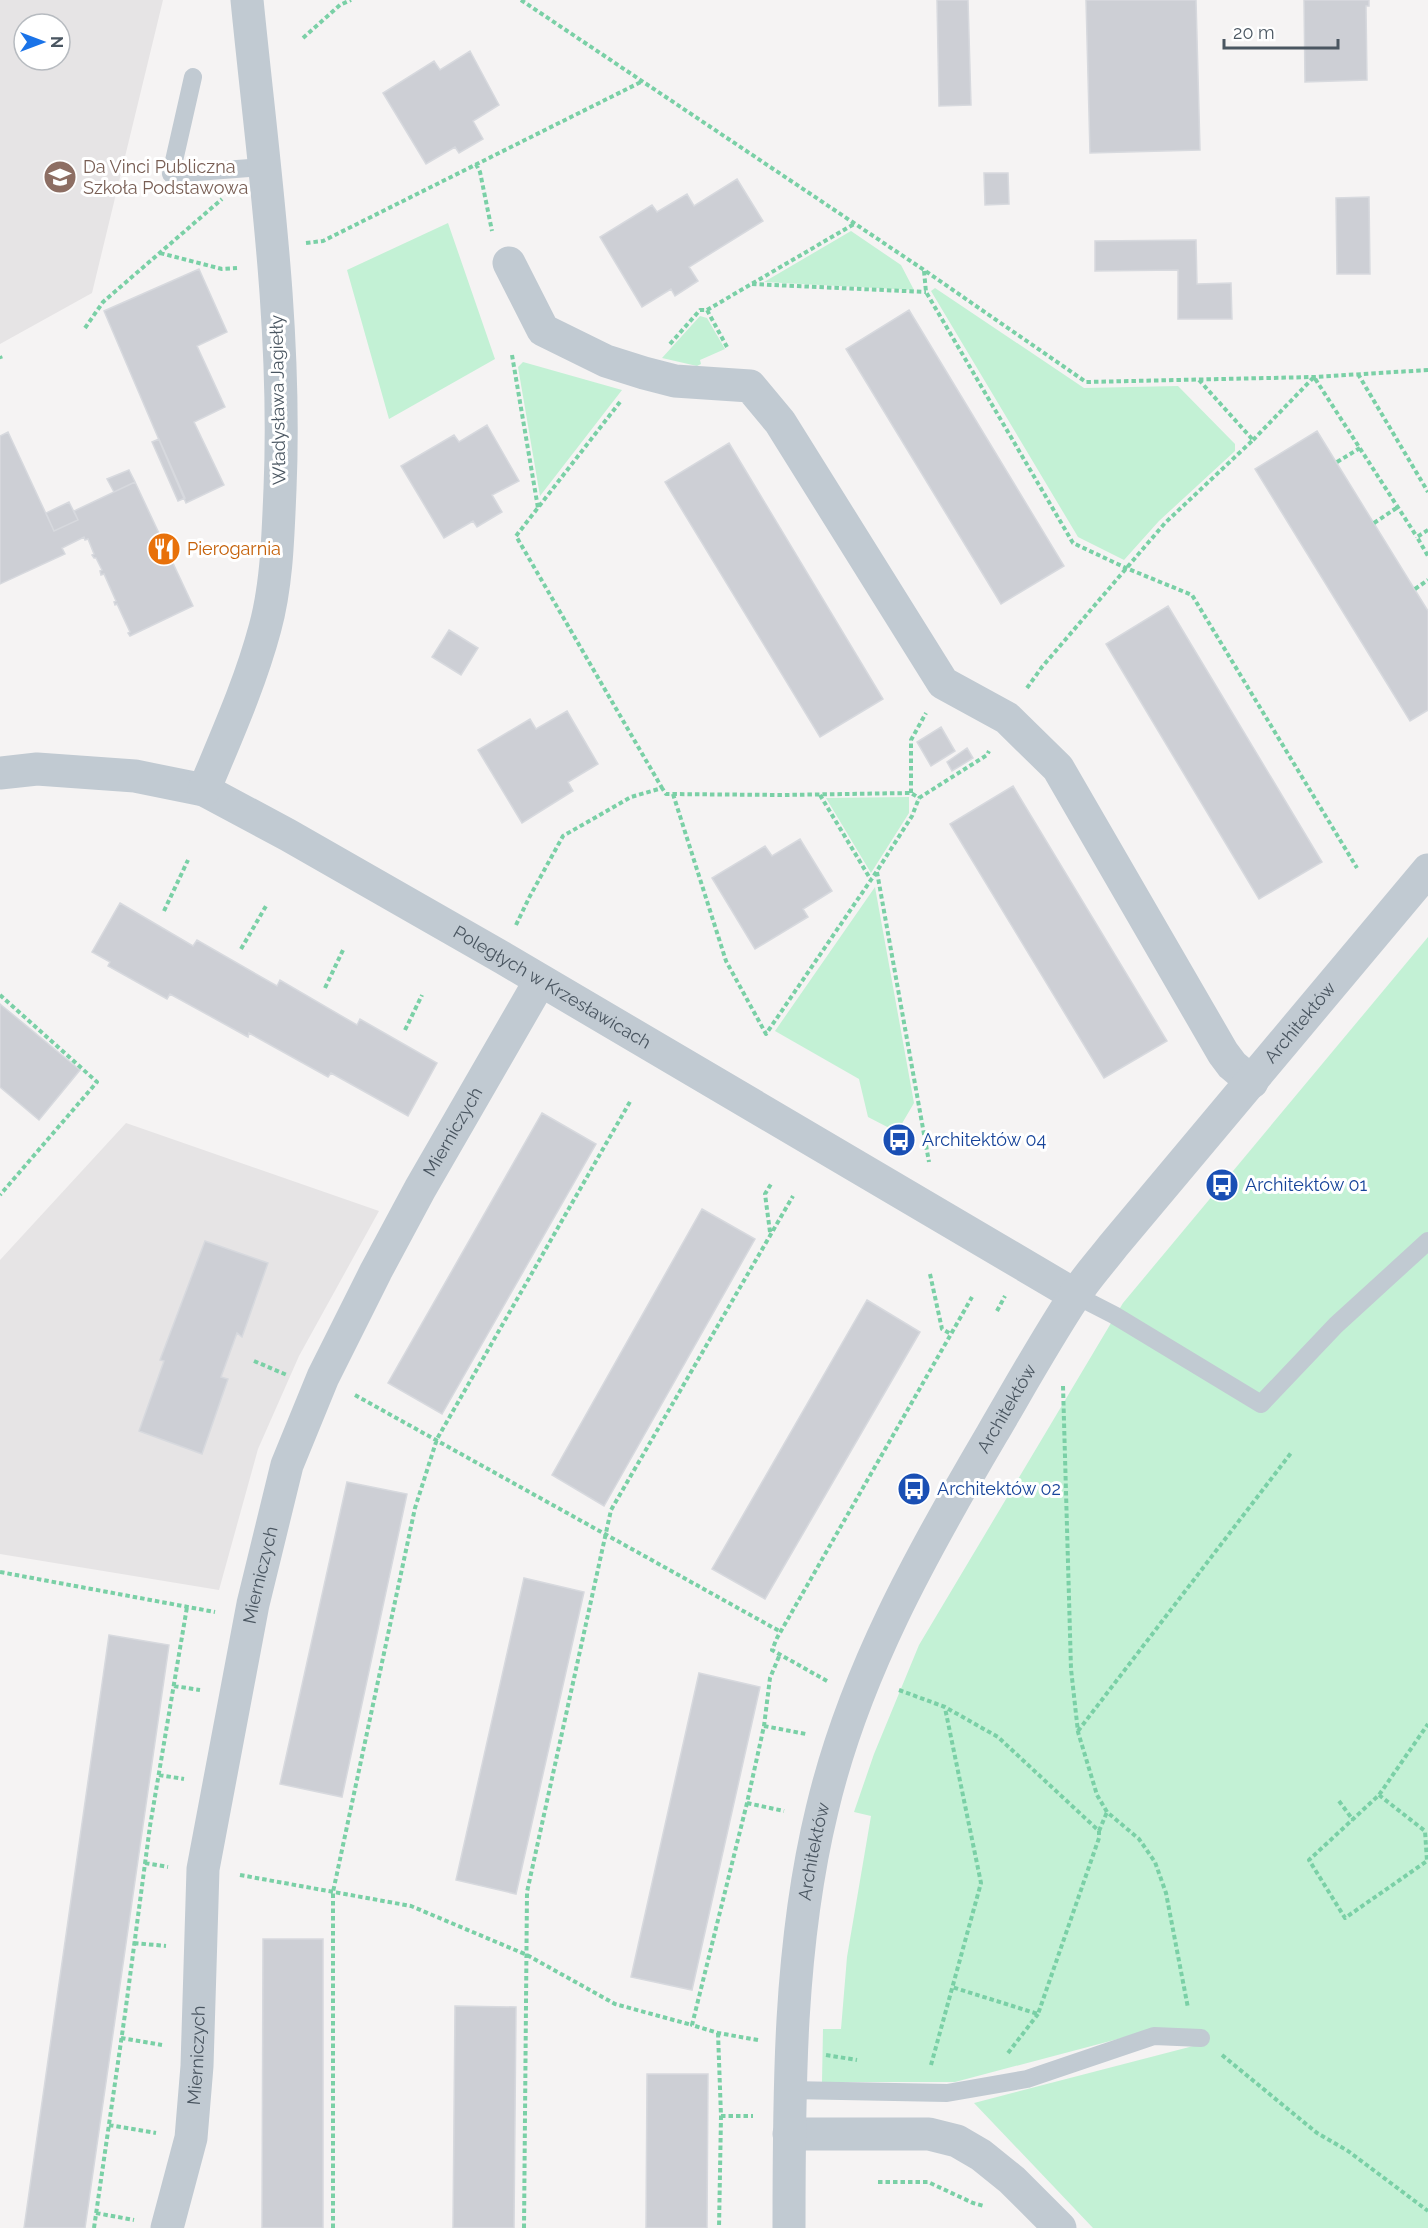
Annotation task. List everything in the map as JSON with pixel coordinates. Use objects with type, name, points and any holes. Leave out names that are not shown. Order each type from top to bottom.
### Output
[{"type":"street","name":"Władysława Jagiełły","points":[[204,790],[259,646],[272,597],[281,461],[280,361],[275,277],[247,0]]},
{"type":"street","points":[[509,263],[543,330],[606,361],[675,381],[750,386],[780,422],[943,683],[1007,717],[1058,768],[1223,1053],[1232,1065],[1252,1082]]},
{"type":"street","name":"Poległych w Krzesławicach","points":[[0,773],[37,769],[135,776],[204,790],[503,958],[1075,1295]]},
{"type":"street","name":"Architektów","points":[[789,2228],[789,2090],[799,1954],[808,1884],[822,1810],[844,1734],[850,1682],[895,1610],[948,1508],[1075,1295],[1113,1246],[1428,870]]},
{"type":"street","name":"Mierniczych","points":[[156,2225],[191,2138],[197,2066],[191,1869],[287,1465],[323,1377],[376,1271],[540,981]]},
{"type":"street","points":[[789,2134],[930,2134],[957,2141],[981,2155],[1012,2180],[1060,2228]]},
{"type":"lane","points":[[193,77],[171,174],[263,167]]},
{"type":"lane","points":[[1075,1295],[1114,1315],[1261,1404],[1336,1325],[1428,1241]]},
{"type":"lane","points":[[789,2090],[947,2093],[1027,2079],[1154,2036],[1197,2038]]},
{"type":"path","points":[[303,38],[340,5],[351,0]]},
{"type":"path","points":[[521,0],[924,270],[1086,382],[1314,377],[1428,370]]},
{"type":"path","points":[[302,243],[323,242],[641,82]]},
{"type":"path","points":[[476,164],[480,172],[490,217]]},
{"type":"path","points":[[85,327],[103,302],[224,198]]},
{"type":"path","points":[[666,349],[700,310],[707,310],[854,224]]},
{"type":"path","points":[[159,253],[222,269],[247,267]]},
{"type":"path","points":[[924,270],[926,292],[1073,543],[1192,595],[1357,868]]},
{"type":"path","points":[[752,284],[926,292]]},
{"type":"path","points":[[707,310],[750,386]]},
{"type":"path","points":[[512,355],[538,508]]},
{"type":"path","points":[[1358,374],[1428,492]]},
{"type":"path","points":[[673,794],[726,961],[766,1034],[877,871],[912,816],[919,798],[987,755],[1007,717],[1042,667],[1126,568],[1165,523],[1314,377]]},
{"type":"path","points":[[1314,377],[1428,556]]},
{"type":"path","points":[[1199,380],[1252,440]]},
{"type":"path","points":[[624,396],[516,536],[666,794],[911,793],[919,798]]},
{"type":"path","points":[[1337,462],[1360,448]]},
{"type":"path","points":[[1374,523],[1398,507]]},
{"type":"path","points":[[1417,537],[1428,530]]},
{"type":"path","points":[[1415,589],[1428,580]]},
{"type":"path","points":[[911,793],[911,740],[927,712]]},
{"type":"path","points":[[514,931],[530,896],[563,836],[631,797],[662,788]]},
{"type":"path","points":[[820,794],[871,880]]},
{"type":"path","points":[[164,911],[188,860]]},
{"type":"path","points":[[877,871],[929,1162]]},
{"type":"path","points":[[241,949],[266,906]]},
{"type":"path","points":[[325,988],[343,950]]},
{"type":"path","points":[[0,995],[97,1082],[0,1195]]},
{"type":"path","points":[[405,1030],[422,995]]},
{"type":"path","points":[[333,2228],[333,1892],[415,1508],[437,1439],[631,1100]]},
{"type":"path","points":[[771,1184],[765,1194],[771,1233]]},
{"type":"path","points":[[524,2228],[527,1892],[611,1510],[793,1196]]},
{"type":"path","points":[[930,1274],[942,1329],[951,1334]]},
{"type":"path","points":[[972,1297],[772,1650],[850,1682],[945,1707],[998,1737],[1099,1831]]},
{"type":"path","points":[[254,1361],[289,1377]]},
{"type":"path","points":[[1063,1385],[1071,1669],[1078,1732],[1097,1795],[1107,1812],[1139,1839],[1155,1862],[1166,1893],[1197,2038],[1317,2133],[1348,2151],[1428,2211]]},
{"type":"path","points":[[374,1405],[781,1632]]},
{"type":"path","points":[[1078,1732],[1291,1453]]},
{"type":"path","points":[[0,1572],[217,1612]]},
{"type":"path","points":[[94,2228],[145,1863],[187,1607]]},
{"type":"path","points":[[692,2025],[747,1803],[764,1726],[770,1678],[780,1654]]},
{"type":"path","points":[[174,1686],[208,1692]]},
{"type":"path","points":[[929,2071],[981,1883],[945,1707]]},
{"type":"path","points":[[1379,1795],[1425,1831],[1427,1861],[1345,1918],[1309,1860],[1379,1795],[1428,1724]]},
{"type":"path","points":[[764,1726],[810,1735]]},
{"type":"path","points":[[159,1775],[190,1780]]},
{"type":"path","points":[[1339,1801],[1353,1820]]},
{"type":"path","points":[[747,1803],[789,1812]]},
{"type":"path","points":[[1011,2049],[1038,2014],[1107,1812]]},
{"type":"path","points":[[145,1863],[411,1906],[527,1955],[615,2004],[718,2033],[766,2042]]},
{"type":"path","points":[[134,1944],[177,1947]]},
{"type":"path","points":[[952,1987],[1038,2014]]},
{"type":"path","points":[[718,2033],[721,2116],[719,2228]]},
{"type":"path","points":[[121,2038],[165,2045]]},
{"type":"path","points":[[721,2116],[746,2116]]},
{"type":"path","points":[[109,2125],[164,2135]]},
{"type":"path","points":[[878,2182],[928,2182],[973,2203],[990,2207]]},
{"type":"path","points":[[96,2212],[156,2225]]},
{"type":"shaded area","name":"Da Vinci Publiczna Szkoła Podstawowa","points":[[0,0],[163,0],[92,293],[0,344]]},
{"type":"shaded area","points":[[126,1123],[379,1211],[299,1356],[258,1449],[219,1590],[0,1554],[0,1260]]},
{"type":"green space","points":[[448,223],[495,359],[389,419],[347,270]]},
{"type":"green space","points":[[851,231],[901,265],[914,290],[764,282]]},
{"type":"green space","points":[[935,288],[1084,388],[1178,386],[1235,444],[1235,451],[1159,521],[1124,560],[1078,537],[931,291]]},
{"type":"green space","points":[[700,316],[707,318],[725,349],[700,360],[701,364],[697,366],[662,358]]},
{"type":"green space","points":[[523,362],[622,390],[540,496],[518,367]]},
{"type":"green space","points":[[909,797],[909,813],[871,873],[826,798]]},
{"type":"green space","points":[[875,887],[914,1103],[897,1132],[868,1117],[859,1079],[775,1031]]},
{"type":"green space","points":[[1428,937],[1428,2228],[1093,2228],[974,2103],[1201,2044],[1152,2030],[955,2082],[822,2082],[823,2029],[841,2029],[847,1957],[871,1816],[854,1812],[874,1754],[919,1645],[1123,1303]]},
{"type":"building","points":[[937,0],[968,0],[971,105],[939,106]]},
{"type":"building","points":[[1086,0],[1196,0],[1200,150],[1090,153]]},
{"type":"building","points":[[1304,0],[1369,0],[1369,6],[1366,6],[1367,80],[1305,82]]},
{"type":"building","points":[[470,51],[499,105],[473,121],[483,139],[459,153],[455,147],[426,164],[383,93],[434,61],[440,70]]},
{"type":"building","points":[[984,173],[1008,173],[1009,204],[985,205]]},
{"type":"building","points":[[737,179],[763,221],[689,267],[698,281],[675,296],[671,289],[642,307],[600,237],[652,205],[657,212],[687,194],[694,206]]},
{"type":"building","points":[[1369,197],[1370,274],[1337,274],[1336,198]]},
{"type":"building","points":[[1196,240],[1197,284],[1231,283],[1232,319],[1178,319],[1178,270],[1095,271],[1095,241]]},
{"type":"building","points":[[199,269],[227,332],[197,346],[225,407],[194,422],[224,485],[186,503],[104,311]]},
{"type":"building","points":[[909,310],[1064,566],[1001,604],[846,349]]},
{"type":"building","points":[[487,425],[519,481],[492,495],[502,512],[477,527],[473,521],[444,538],[401,466],[454,435],[459,442]]},
{"type":"building","points":[[1317,431],[1428,611],[1428,710],[1410,721],[1255,469]]},
{"type":"building","points":[[8,432],[54,531],[78,520],[74,511],[135,482],[193,606],[130,636],[117,604],[115,605],[116,601],[104,574],[101,575],[102,570],[92,555],[94,554],[88,539],[85,540],[84,537],[62,548],[65,554],[0,584],[0,436]]},
{"type":"building","points":[[159,439],[185,498],[178,501],[152,442]]},
{"type":"building","points":[[729,443],[883,699],[820,737],[665,482]]},
{"type":"building","points":[[129,470],[135,482],[114,492],[107,479]]},
{"type":"building","points":[[69,502],[78,520],[54,531],[46,513]]},
{"type":"building","points":[[1168,606],[1322,862],[1259,899],[1106,644]]},
{"type":"building","points":[[449,630],[478,648],[461,675],[432,657]]},
{"type":"building","points":[[567,711],[598,764],[568,782],[573,791],[522,823],[478,750],[530,719],[536,729]]},
{"type":"building","points":[[941,727],[955,751],[931,766],[917,742]]},
{"type":"building","points":[[967,748],[973,758],[952,771],[947,762]]},
{"type":"building","points":[[1013,786],[1167,1041],[1104,1078],[950,824]]},
{"type":"building","points":[[800,839],[832,891],[803,909],[808,917],[755,949],[712,878],[765,846],[772,856]]},
{"type":"building","points":[[120,903],[193,946],[197,940],[277,986],[280,980],[357,1025],[360,1019],[437,1063],[408,1116],[331,1073],[328,1077],[249,1033],[248,1037],[170,994],[167,999],[108,966],[110,962],[92,952]]},
{"type":"building","points":[[0,1004],[80,1070],[39,1120],[0,1087]]},
{"type":"building","points":[[542,1113],[596,1144],[442,1414],[388,1383]]},
{"type":"building","points":[[702,1209],[755,1239],[604,1506],[552,1475]]},
{"type":"building","points":[[205,1241],[268,1263],[242,1337],[237,1333],[221,1377],[228,1379],[202,1454],[139,1431],[164,1361],[160,1360]]},
{"type":"building","points":[[867,1300],[920,1332],[765,1599],[712,1569]]},
{"type":"building","points":[[347,1482],[407,1494],[342,1797],[280,1784]]},
{"type":"building","points":[[524,1578],[584,1592],[516,1894],[456,1880]]},
{"type":"building","points":[[109,1635],[169,1645],[85,2228],[24,2228]]},
{"type":"building","points":[[699,1673],[760,1687],[692,1990],[631,1977]]},
{"type":"building","points":[[263,1939],[323,1939],[323,2228],[262,2228]]},
{"type":"building","points":[[455,2006],[516,2007],[514,2228],[453,2228]]},
{"type":"building","points":[[647,2074],[708,2074],[707,2228],[646,2228]]},
{"type":"place","name":"Da Vinci Publiczna Szkoła Podstawowa","points":[[60,177]]},
{"type":"place","name":"Pierogarnia","points":[[164,549]]},
{"type":"place","name":"Architektów 04","points":[[899,1140]]},
{"type":"place","name":"Architektów 01","points":[[1222,1185]]},
{"type":"place","name":"Architektów 02","points":[[914,1489]]}]
